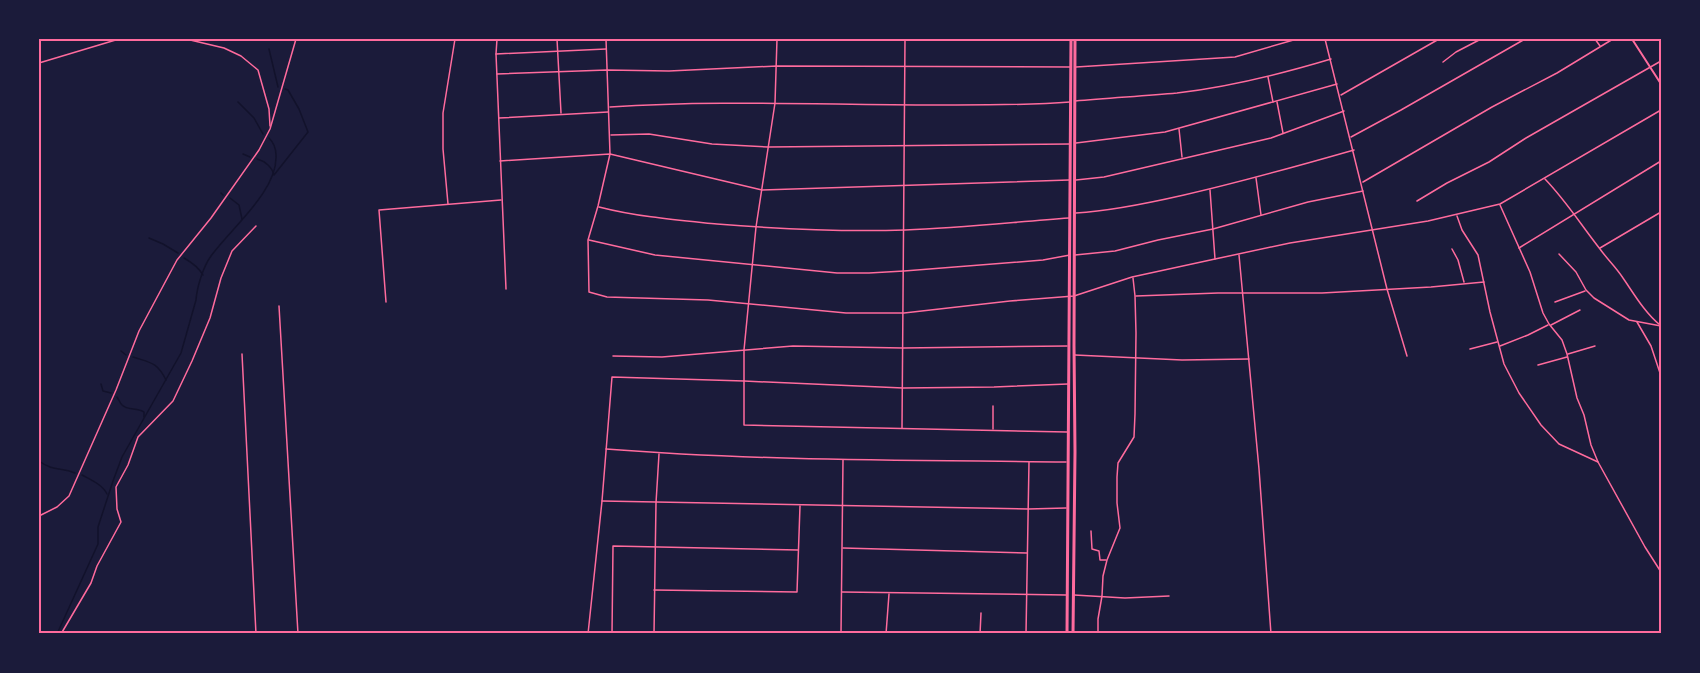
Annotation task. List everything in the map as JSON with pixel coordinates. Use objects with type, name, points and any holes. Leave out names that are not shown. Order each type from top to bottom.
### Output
[{"type":"main road","points":[[1071,39],[1073,67]]},
{"type":"main road","points":[[1073,634],[1075,452],[1070,218],[1075,39]]},
{"type":"main road","points":[[1632,39],[1661,84]]},
{"type":"main road","points":[[1072,202],[1075,213],[1072,255]]},
{"type":"main road","points":[[1067,634],[1069,346],[1072,296]]},
{"type":"main road","points":[[1068,452],[1075,452]]},
{"type":"street","points":[[39,63],[118,39]]},
{"type":"street","points":[[186,39],[224,48],[241,56],[258,70],[269,109],[270,129]]},
{"type":"street","points":[[39,516],[57,507],[69,496],[116,390],[139,331],[177,260],[225,199],[259,150],[270,129],[296,39]]},
{"type":"street","points":[[448,204],[443,149],[443,113],[455,39]]},
{"type":"street","points":[[497,39],[498,118],[506,289]]},
{"type":"street","points":[[557,39],[561,115]]},
{"type":"street","points":[[606,39],[610,154],[588,240],[589,292],[607,297],[708,300],[846,313],[903,314],[1072,296],[1132,277],[1215,259],[1290,243],[1456,215],[1500,204],[1661,111]]},
{"type":"street","points":[[777,39],[775,103],[756,227],[744,350],[744,425],[1069,432]]},
{"type":"street","points":[[902,429],[905,39]]},
{"type":"street","points":[[497,74],[607,70],[669,71],[777,66],[1073,67],[1235,57],[1297,39]]},
{"type":"street","points":[[1325,39],[1407,356]]},
{"type":"street","points":[[1340,96],[1439,39]]},
{"type":"street","points":[[1443,62],[1456,52],[1481,39]]},
{"type":"street","points":[[1351,137],[1525,39]]},
{"type":"street","points":[[1595,39],[1600,46]]},
{"type":"street","points":[[1362,182],[1613,39]]},
{"type":"street","points":[[496,54],[606,48]]},
{"type":"street","points":[[609,107],[672,103],[1037,105],[1177,93],[1287,72],[1330,59]]},
{"type":"street","points":[[1417,201],[1489,162],[1526,138],[1661,61]]},
{"type":"street","points":[[1267,76],[1273,102]]},
{"type":"street","points":[[610,135],[649,134],[712,144],[768,147],[1073,144],[1165,132],[1337,84]]},
{"type":"street","points":[[1277,101],[1283,133]]},
{"type":"street","points":[[500,161],[610,154],[762,190],[1072,180],[1104,177],[1283,133],[1344,111]]},
{"type":"street","points":[[498,118],[609,112]]},
{"type":"street","points":[[1179,128],[1182,158]]},
{"type":"street","points":[[1075,213],[1096,212],[1149,203],[1354,150]]},
{"type":"street","points":[[1518,248],[1661,162]]},
{"type":"street","points":[[1256,177],[1261,215]]},
{"type":"street","points":[[1545,179],[1563,198],[1660,326]]},
{"type":"street","points":[[1210,189],[1215,259]]},
{"type":"street","points":[[588,240],[655,255],[837,273],[904,271],[1044,260],[1115,251],[1213,229],[1308,202],[1364,190]]},
{"type":"street","points":[[386,302],[379,210],[502,200]]},
{"type":"street","points":[[1500,204],[1530,272],[1543,313],[1549,325],[1562,340],[1568,355],[1577,398],[1598,462],[1661,572]]},
{"type":"street","points":[[598,206],[654,218],[756,227],[904,230],[1070,218]]},
{"type":"street","points":[[1599,248],[1661,212]]},
{"type":"street","points":[[1456,215],[1462,230],[1478,255],[1499,347],[1514,384],[1540,425],[1559,444],[1598,462]]},
{"type":"street","points":[[61,634],[91,583],[97,566],[121,522],[117,509],[116,488],[128,465],[138,437],[172,401],[210,318],[232,251],[256,226]]},
{"type":"street","points":[[1452,249],[1458,260],[1464,283]]},
{"type":"street","points":[[1239,254],[1271,634]]},
{"type":"street","points":[[1558,254],[1576,272],[1593,298],[1629,320],[1660,326]]},
{"type":"street","points":[[1098,634],[1103,576],[1120,528],[1117,503],[1118,463],[1134,437],[1136,358],[1135,296],[1132,277]]},
{"type":"street","points":[[1135,296],[1322,293],[1484,282]]},
{"type":"street","points":[[1555,302],[1586,290]]},
{"type":"street","points":[[279,306],[298,634]]},
{"type":"street","points":[[1499,347],[1580,310]]},
{"type":"street","points":[[1636,321],[1651,346],[1661,376]]},
{"type":"street","points":[[1470,349],[1498,341]]},
{"type":"street","points":[[613,356],[662,357],[793,346],[903,348],[1069,346]]},
{"type":"street","points":[[1538,365],[1595,346]]},
{"type":"street","points":[[242,354],[256,634]]},
{"type":"street","points":[[1074,355],[1182,360],[1249,359]]},
{"type":"street","points":[[588,634],[612,377],[903,388],[1069,384]]},
{"type":"street","points":[[993,406],[993,430]]},
{"type":"street","points":[[605,449],[843,459],[1068,462]]},
{"type":"street","points":[[654,634],[659,453]]},
{"type":"street","points":[[841,634],[843,459]]},
{"type":"street","points":[[1026,634],[1029,462]]},
{"type":"street","points":[[602,501],[1068,508]]},
{"type":"street","points":[[654,590],[797,592],[800,505]]},
{"type":"street","points":[[1091,531],[1092,549],[1100,551],[1100,560],[1107,560]]},
{"type":"street","points":[[612,634],[613,546],[798,550]]},
{"type":"street","points":[[843,548],[1027,553]]},
{"type":"street","points":[[842,592],[1067,595]]},
{"type":"street","points":[[886,634],[889,593]]},
{"type":"street","points":[[1073,595],[1125,598],[1169,596]]},
{"type":"street","points":[[980,634],[981,613]]},
{"type":"waterway","points":[[269,49],[278,87]]},
{"type":"waterway","points":[[257,159],[268,165],[274,175],[308,132],[299,109],[288,90],[285,89]]},
{"type":"waterway","points":[[238,102],[254,118],[263,134]]},
{"type":"waterway","points":[[57,634],[98,544],[98,527],[122,457],[181,353],[205,266],[270,182],[275,169],[276,150],[269,138]]},
{"type":"waterway","points":[[243,154],[250,157]]},
{"type":"waterway","points":[[230,198],[239,205],[242,219]]},
{"type":"waterway","points":[[149,238],[178,253]]},
{"type":"waterway","points":[[184,258],[195,265],[203,275]]},
{"type":"waterway","points":[[121,351],[126,355]]},
{"type":"waterway","points":[[133,357],[156,366],[166,380]]},
{"type":"waterway","points":[[101,384],[103,391],[111,393]]},
{"type":"waterway","points":[[117,397],[124,407],[144,412],[144,417]]},
{"type":"waterway","points":[[39,461],[49,467],[75,473]]},
{"type":"waterway","points":[[82,475],[100,485],[107,494]]}]
